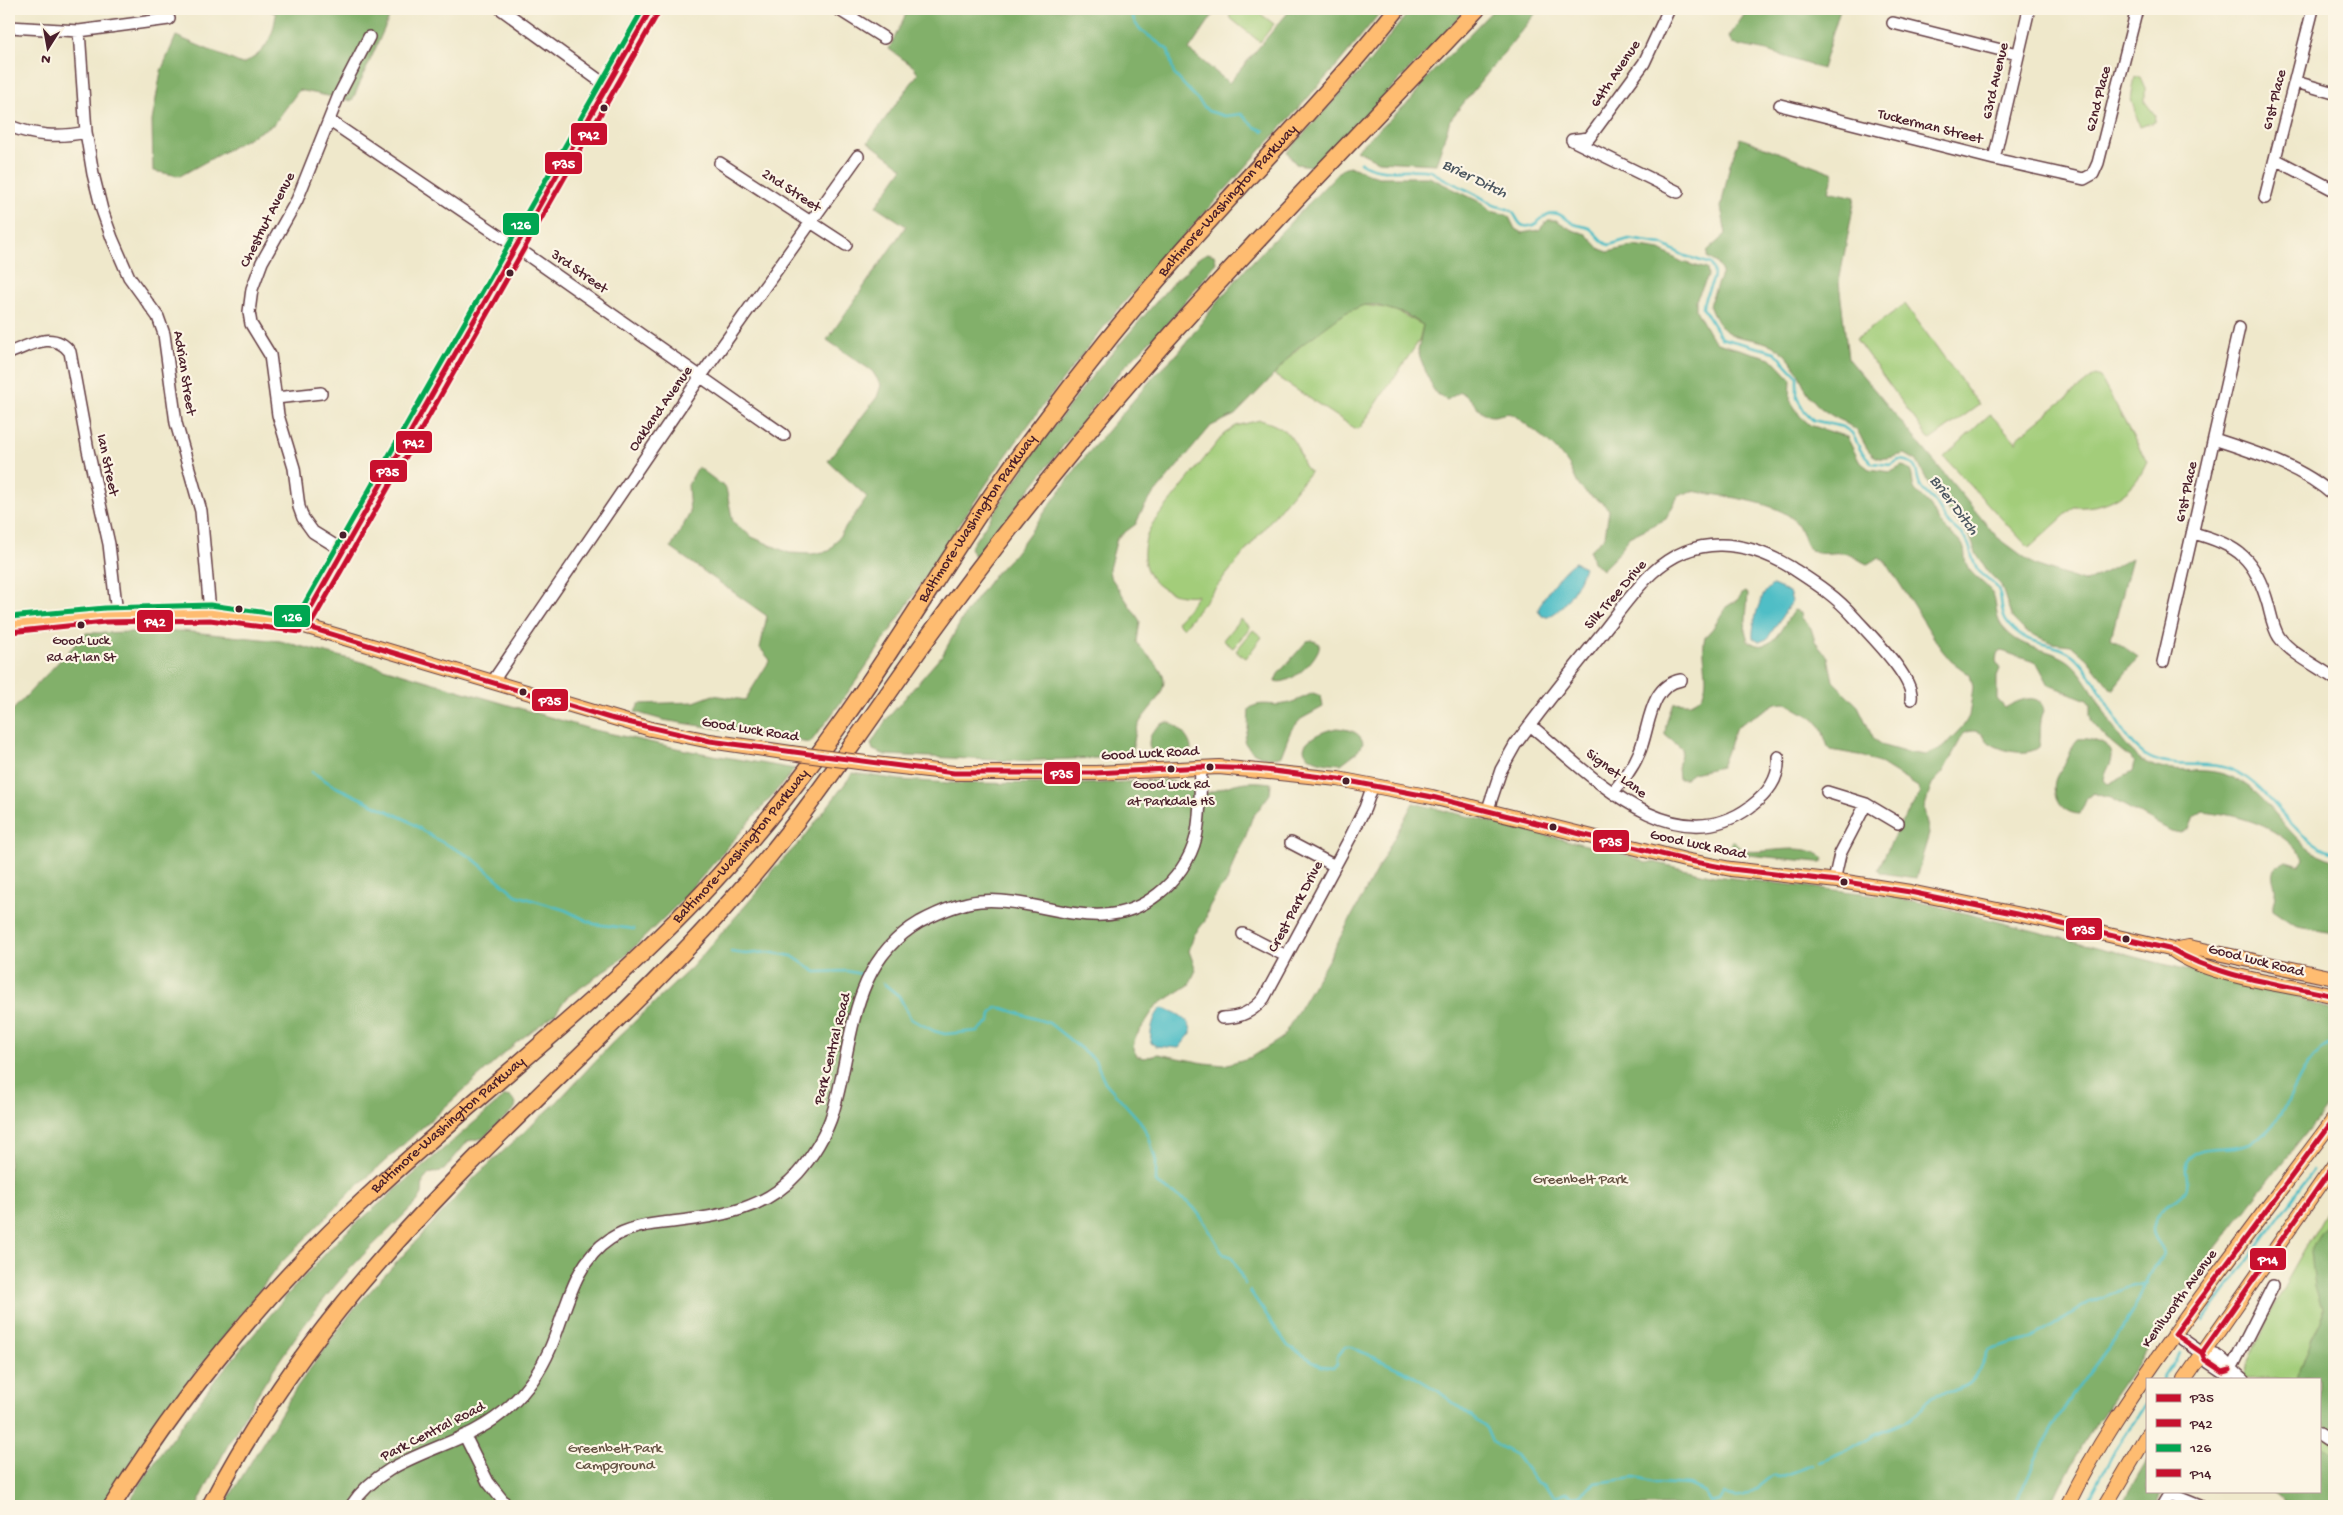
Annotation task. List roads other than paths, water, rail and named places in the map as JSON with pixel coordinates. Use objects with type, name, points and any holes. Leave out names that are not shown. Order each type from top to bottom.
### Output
[{"type":"highway","name":"Baltimore-Washington Parkway","points":[[112,1506],[182,1403],[261,1307],[300,1264],[380,1185],[617,978],[676,921],[725,869],[770,816],[836,730],[995,489],[1077,378],[1160,277],[1346,70],[1397,9]]},
{"type":"highway","name":"Baltimore-Washington Parkway","points":[[210,1506],[276,1395],[312,1344],[379,1261],[465,1170],[651,986],[745,885],[819,792],[978,571],[1110,405],[1237,262],[1477,9]]},
{"type":"main road","name":"Good Luck Road","points":[[9,625],[117,614],[210,612],[301,625],[650,729],[710,741],[866,763],[954,773],[1096,773],[1201,767],[1291,772],[1373,785],[1704,864],[1778,876],[1834,881],[1950,900],[2173,950],[2189,947],[2334,978]]},
{"type":"main road","name":"Good Luck Road","points":[[2173,950],[2185,959],[2225,971],[2334,996]]},
{"type":"main road","name":"Kenilworth Avenue","points":[[2067,1506],[2113,1424],[2175,1334],[2334,1119]]},
{"type":"main road","points":[[2185,1378],[2334,1165]]},
{"type":"main road","points":[[2105,1506],[2146,1437]]},
{"type":"street","points":[[501,9],[607,86]]},
{"type":"street","points":[[301,625],[651,9]]},
{"type":"street","points":[[838,9],[884,38]]},
{"type":"street","name":"64th Avenue","points":[[1669,9],[1645,60],[1612,108],[1589,138],[1572,140],[1678,192]]},
{"type":"street","name":"63rd Avenue","points":[[1994,159],[2029,9]]},
{"type":"street","name":"62nd Place","points":[[2072,177],[2084,179],[2091,176],[2096,170],[2136,9]]},
{"type":"street","name":"61st Place","points":[[2265,198],[2313,9]]},
{"type":"street","points":[[9,27],[80,32],[169,19]]},
{"type":"street","points":[[1893,24],[2018,54]]},
{"type":"street","name":"Adrian Street","points":[[80,32],[86,132],[102,210],[129,277],[158,317],[164,334],[176,424],[201,511],[210,612]]},
{"type":"street","name":"Chestnut Avenue","points":[[342,550],[313,532],[303,518],[299,508],[294,468],[278,415],[270,355],[249,319],[250,301],[262,262],[297,200],[345,82],[369,37]]},
{"type":"street","points":[[2296,82],[2334,93]]},
{"type":"street","name":"Tuckerman Street","points":[[1780,105],[2072,177]]},
{"type":"street","name":"3rd Street","points":[[330,121],[516,247],[784,435]]},
{"type":"street","points":[[9,139],[11,126],[48,137],[66,137],[86,132]]},
{"type":"street","name":"Oakland Avenue","points":[[493,682],[701,376],[858,156]]},
{"type":"street","points":[[2276,159],[2334,190]]},
{"type":"street","name":"2nd Street","points":[[720,163],[846,245]]},
{"type":"street","name":"61st Place","points":[[2163,662],[2239,328]]},
{"type":"street","name":"Ian Street","points":[[9,352],[44,340],[59,342],[70,352],[89,458],[109,544],[117,614]]},
{"type":"street","points":[[276,398],[321,393]]},
{"type":"street","points":[[2214,440],[2294,471],[2318,484],[2334,496]]},
{"type":"street","points":[[2193,533],[2215,539],[2236,549],[2245,557],[2254,568],[2263,587],[2278,636],[2286,645],[2334,678]]},
{"type":"street","name":"Silk Tree Drive","points":[[1487,812],[1501,770],[1530,725],[1653,573],[1677,556],[1713,545],[1743,546],[1760,551],[1830,592],[1845,606],[1904,675],[1911,689],[1911,699]]},
{"type":"street","points":[[1613,792],[1629,772],[1639,754],[1658,696],[1670,683],[1681,680]]},
{"type":"street","name":"Signet Lane","points":[[1530,725],[1637,809],[1663,820],[1691,825],[1714,823],[1739,814],[1765,794],[1776,778],[1778,757]]},
{"type":"street","name":"Park Central Road","points":[[351,1506],[367,1487],[385,1472],[409,1458],[485,1426],[508,1408],[527,1387],[549,1352],[576,1280],[591,1257],[608,1241],[645,1225],[736,1212],[774,1194],[798,1173],[816,1147],[833,1114],[856,1007],[866,982],[880,958],[906,932],[941,911],[981,901],[1013,903],[1086,916],[1109,916],[1127,912],[1148,903],[1169,886],[1192,848],[1197,836],[1201,767]]},
{"type":"street","name":"Crest Park Drive","points":[[1222,1018],[1244,1014],[1259,1004],[1366,808],[1373,785]]},
{"type":"street","points":[[1827,792],[1866,804],[1898,823]]},
{"type":"street","points":[[1834,881],[1840,854],[1866,804]]},
{"type":"street","points":[[1291,843],[1335,866]]},
{"type":"street","points":[[1243,934],[1286,956]]},
{"type":"street","points":[[2228,1374],[2273,1286]]},
{"type":"street","points":[[2175,1334],[2202,1353],[2214,1353],[2227,1362],[2228,1374]]},
{"type":"street","points":[[2228,1374],[2240,1378]]},
{"type":"street","points":[[2320,1435],[2334,1444]]},
{"type":"street","points":[[465,1436],[488,1482],[507,1506]]},
{"type":"street","points":[[2162,1506],[2170,1493],[2200,1506]]},
{"type":"water","points":[[1575,562],[1584,567],[1574,590],[1556,612],[1549,616],[1542,616],[1538,611],[1548,591],[1570,565]]},
{"type":"water","points":[[1773,585],[1789,592],[1792,601],[1767,639],[1759,642],[1753,638],[1755,617],[1764,594]]},
{"type":"water","points":[[1162,1008],[1181,1016],[1191,1028],[1191,1033],[1179,1048],[1156,1046],[1151,1043],[1153,1024]]},
{"type":"waterway","name":"Brier Ditch","points":[[1130,9],[1135,23],[1141,30],[1168,50],[1174,74],[1208,111],[1225,116],[1241,114],[1255,127],[1264,131]]},
{"type":"waterway","name":"Brier Ditch","points":[[1360,162],[1377,169],[1431,171],[1494,205],[1510,210],[1520,224],[1524,226],[1534,225],[1548,214],[1558,214],[1574,224],[1589,228],[1603,242],[1609,245],[1629,239],[1662,244],[1685,256],[1711,264],[1714,276],[1705,296],[1703,308],[1721,338],[1775,352],[1797,376],[1797,398],[1805,412],[1813,420],[1843,427],[1852,433],[1861,451],[1872,463],[1890,465],[1899,460],[1914,465],[1921,488],[1935,502],[1945,519],[1966,540],[1976,567],[1998,589],[2003,613],[2013,630],[2031,640],[2059,648],[2075,657],[2094,680],[2117,722],[2135,746],[2145,755],[2167,763],[2214,766],[2237,772],[2262,791],[2306,838],[2319,847],[2334,853]]},
{"type":"waterway","points":[[312,772],[334,786],[407,820],[434,838],[471,857],[516,895],[565,910],[594,924],[634,929]]},
{"type":"waterway","points":[[731,952],[746,954],[768,952],[792,956],[816,972],[847,971],[861,974]]},
{"type":"waterway","points":[[883,983],[899,996],[911,1019],[934,1031],[945,1034],[978,1031],[990,1021],[991,1014],[996,1008],[1002,1008],[1049,1023],[1095,1060],[1105,1082],[1140,1121],[1149,1137],[1156,1161],[1156,1182],[1185,1200],[1194,1208],[1224,1254],[1232,1257],[1245,1284]]},
{"type":"waterway","points":[[2015,1506],[2048,1435],[2073,1395],[2125,1323],[2151,1271],[2161,1260],[2164,1253],[2153,1233],[2153,1229],[2159,1213],[2186,1190],[2186,1165],[2189,1158],[2201,1150],[2236,1147],[2246,1144],[2264,1134],[2276,1122],[2284,1110],[2312,1059],[2334,1043]]},
{"type":"waterway","points":[[2203,1321],[2313,1170]]},
{"type":"waterway","points":[[1819,1462],[1840,1454],[1876,1434],[1914,1417],[1921,1411],[1930,1397],[1970,1383],[1976,1376],[1989,1350],[2031,1339],[2090,1302],[2126,1288],[2147,1283]]},
{"type":"waterway","points":[[1250,1291],[1288,1346],[1321,1366],[1333,1367],[1337,1364],[1337,1357],[1345,1347],[1351,1347],[1410,1374],[1438,1391],[1486,1428],[1492,1442],[1516,1455],[1536,1482],[1544,1485],[1555,1496],[1567,1492],[1573,1497],[1579,1496],[1595,1483],[1635,1478],[1656,1483],[1689,1485],[1705,1492],[1712,1503],[1720,1501],[1724,1494],[1731,1497],[1744,1496],[1772,1476],[1780,1477],[1813,1465]]},
{"type":"waterway","points":[[2163,1378],[2180,1353]]},
{"type":"waterway","points":[[2085,1506],[2113,1454],[2146,1404]]},
{"type":"place","name":"Good Luck Rd at Ian St","points":[[81,625]]},
{"type":"place","name":"Good Luck Rd at Parkdale HS","points":[[1171,769]]},
{"type":"park label","name":"Greenbelt Park","points":[[1580,1180]]},
{"type":"park label","name":"Greenbelt Park Campground","points":[[615,1458]]}]
